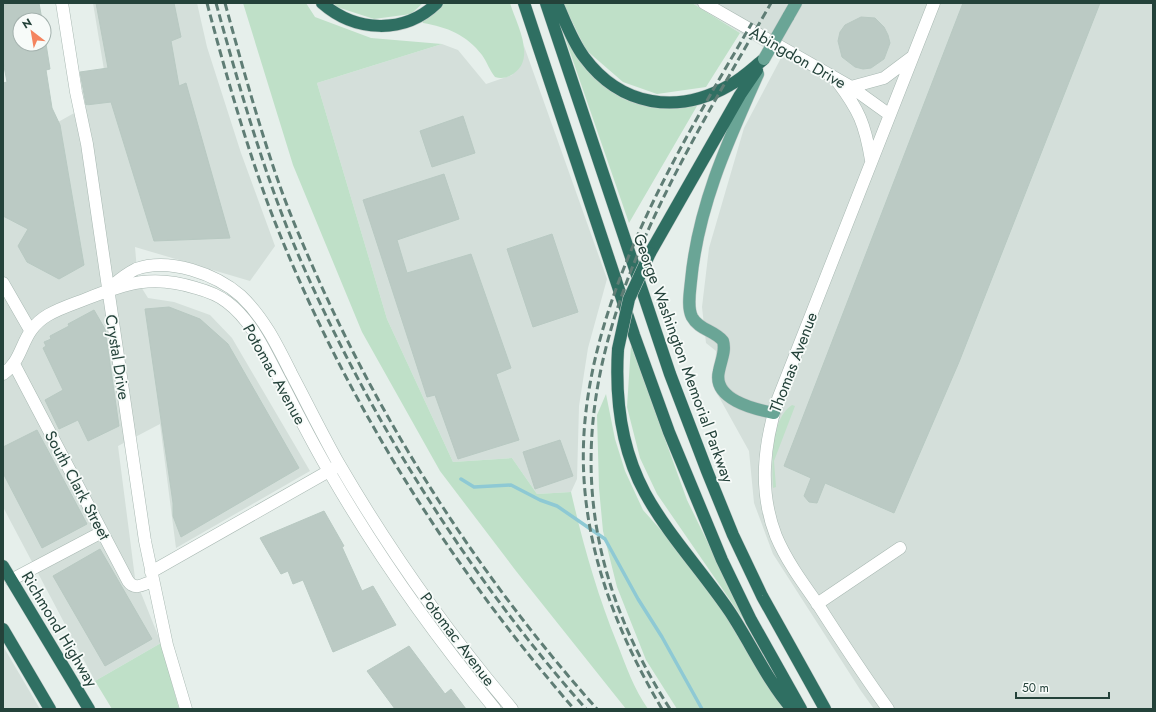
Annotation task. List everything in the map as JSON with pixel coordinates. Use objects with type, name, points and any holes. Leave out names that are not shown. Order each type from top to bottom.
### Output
[{"type":"highway","points":[[322,3],[334,12],[346,18],[368,25],[394,26],[415,18],[437,3]]},
{"type":"highway","points":[[524,3],[634,335],[668,432],[722,560],[754,626],[801,709]]},
{"type":"highway","name":"George Washington Memorial Parkway","points":[[546,3],[670,374],[704,465],[753,578],[796,659],[825,709]]},
{"type":"highway","points":[[557,3],[577,46],[591,67],[618,90],[641,99],[670,103],[695,100],[732,84],[764,59]]},
{"type":"highway","points":[[764,59],[740,95],[650,254],[630,299],[618,349],[616,379],[621,423],[628,452],[644,492],[658,514],[719,596],[792,709]]},
{"type":"highway","name":"Richmond Highway","points":[[3,566],[89,709]]},
{"type":"highway","points":[[3,629],[50,709]]},
{"type":"main road","points":[[774,413],[752,407],[735,400],[722,389],[718,379],[724,351],[723,341],[697,324],[692,317],[690,308],[693,260],[705,204],[726,146],[764,59],[796,3]]},
{"type":"street","name":"Crystal Drive","points":[[62,3],[76,92],[87,144],[107,290],[121,372],[145,541],[167,644],[186,709]]},
{"type":"street","name":"Abingdon Drive","points":[[704,3],[851,87],[890,114]]},
{"type":"street","name":"Thomas Avenue","points":[[888,709],[817,604],[780,544],[767,505],[764,460],[767,437],[774,413],[934,3]]},
{"type":"street","points":[[851,87],[884,78],[913,57]]},
{"type":"street","points":[[833,77],[860,114],[865,130],[871,162]]},
{"type":"street","name":"Potomac Avenue","points":[[107,290],[137,269],[165,266],[190,269],[206,274],[218,280],[240,296],[268,329],[340,465],[390,545],[426,597],[512,709]]},
{"type":"street","name":"Potomac Avenue","points":[[107,290],[138,282],[165,280],[204,290],[226,301],[247,321],[262,345],[329,471],[393,574],[431,627],[495,709]]},
{"type":"street","points":[[3,283],[30,330]]},
{"type":"street","points":[[3,374],[14,364],[30,330],[39,321],[52,313],[107,290]]},
{"type":"street","name":"South Clark Street","points":[[14,364],[130,584],[137,587],[152,576],[340,465]]},
{"type":"street","points":[[11,580],[102,532]]},
{"type":"street","points":[[817,604],[900,548]]},
{"type":"shaded area","points":[[93,3],[197,3],[207,47],[241,153],[275,246],[250,281],[135,247],[138,282],[148,298],[174,302],[210,315],[232,338],[310,471],[176,548],[160,424],[118,446],[135,578],[161,643],[95,681],[3,507],[3,153],[108,94]]},
{"type":"shaded area","points":[[692,3],[1153,3],[1153,709],[874,709],[861,691],[773,554],[754,503],[749,451],[714,388],[716,351],[706,343],[702,307],[709,248],[744,128],[781,58]]},
{"type":"shaded area","points":[[442,44],[458,50],[486,84],[512,75],[524,56],[524,46],[607,279],[588,348],[579,406],[577,479],[571,492],[537,494],[512,458],[453,462],[387,319],[317,83]]},
{"type":"shaded area","points":[[3,646],[40,709],[3,709]]},
{"type":"green space","points":[[243,3],[306,3],[315,17],[371,38],[442,44],[317,83],[387,319],[453,462],[512,458],[537,494],[571,492],[586,550],[603,606],[631,677],[648,709],[626,709],[516,571],[440,471],[362,332],[293,165]]},
{"type":"green space","points":[[333,3],[423,3],[411,14],[374,19],[337,7]]},
{"type":"green space","points":[[444,3],[510,3],[523,40],[524,59],[520,67],[513,74],[508,76],[502,78],[495,77],[482,55],[470,42],[456,33],[423,23],[422,21]]},
{"type":"green space","points":[[563,3],[692,3],[740,33],[706,87],[657,94],[623,82],[586,50]]},
{"type":"green space","points":[[562,29],[587,68],[600,83],[614,94],[631,102],[649,106],[671,108],[697,106],[629,223]]},
{"type":"green space","points":[[631,345],[687,500],[750,629],[657,494],[640,458],[627,407]]},
{"type":"green space","points":[[606,394],[615,439],[625,471],[643,510],[675,546],[735,626],[787,709],[677,709],[646,660],[617,587],[603,531],[599,488],[597,415]]},
{"type":"green space","points":[[792,405],[795,406],[774,461],[776,487],[773,488],[772,467],[776,431],[785,412]]},
{"type":"green space","points":[[161,643],[179,709],[112,709],[95,681]]},
{"type":"building","points":[[3,3],[39,3],[41,12],[12,12],[12,52],[47,52],[50,69],[46,70],[52,108],[60,125],[84,265],[59,279],[27,262],[18,246],[28,229],[3,216],[3,83],[7,82],[3,61]]},
{"type":"building","points":[[96,3],[174,3],[181,37],[171,41],[179,86],[186,83],[230,238],[154,241],[111,102],[86,105],[80,72],[108,68]]},
{"type":"building","points":[[963,3],[1100,3],[959,362],[894,513],[825,483],[817,503],[809,502],[804,496],[811,478],[784,466]]},
{"type":"building","points":[[861,17],[875,18],[884,27],[890,43],[884,59],[871,68],[863,69],[855,67],[842,57],[838,41],[840,32],[845,25]]},
{"type":"building","points":[[463,116],[475,153],[432,167],[420,131]]},
{"type":"building","points":[[444,174],[459,219],[397,240],[407,273],[471,254],[511,368],[496,374],[519,440],[458,459],[435,395],[427,397],[363,200]]},
{"type":"building","points":[[552,234],[578,312],[533,327],[507,249]]},
{"type":"building","points":[[169,307],[200,319],[228,344],[299,468],[181,537],[173,516],[173,503],[145,309]]},
{"type":"building","points":[[94,310],[105,329],[119,426],[88,441],[78,420],[59,429],[45,400],[63,390],[43,348],[46,346],[44,342],[51,339],[50,336]]},
{"type":"building","points":[[37,430],[87,524],[42,548],[3,473],[3,447]]},
{"type":"building","points":[[560,440],[573,476],[535,489],[523,452]]},
{"type":"building","points":[[324,511],[344,546],[342,547],[362,591],[373,586],[396,625],[333,652],[303,580],[293,584],[288,571],[281,574],[260,538]]},
{"type":"building","points":[[100,549],[152,639],[105,666],[53,576]]},
{"type":"building","points":[[409,646],[445,694],[451,689],[466,709],[395,709],[367,671]]},
{"type":"waterway","points":[[461,479],[474,487],[511,485],[540,500],[557,506],[605,539],[702,709]]},
{"type":"railway","points":[[207,3],[235,104],[268,204],[296,273],[327,340],[362,406],[399,470],[439,533],[527,652],[574,709]]},
{"type":"railway","points":[[216,3],[255,137],[278,204],[304,268],[362,385],[394,443],[428,499],[465,554],[504,608],[586,709]]},
{"type":"railway","points":[[225,3],[242,65],[278,181],[301,240],[347,341],[409,452],[442,506],[478,559],[516,611],[597,709]]},
{"type":"railway","points":[[670,709],[620,613],[596,521],[592,432],[606,346],[635,260],[674,175],[771,3]]},
{"type":"railway","points":[[662,709],[620,627],[609,598],[592,540],[584,479],[585,419],[595,359],[612,300],[635,241],[691,128],[752,23]]}]
